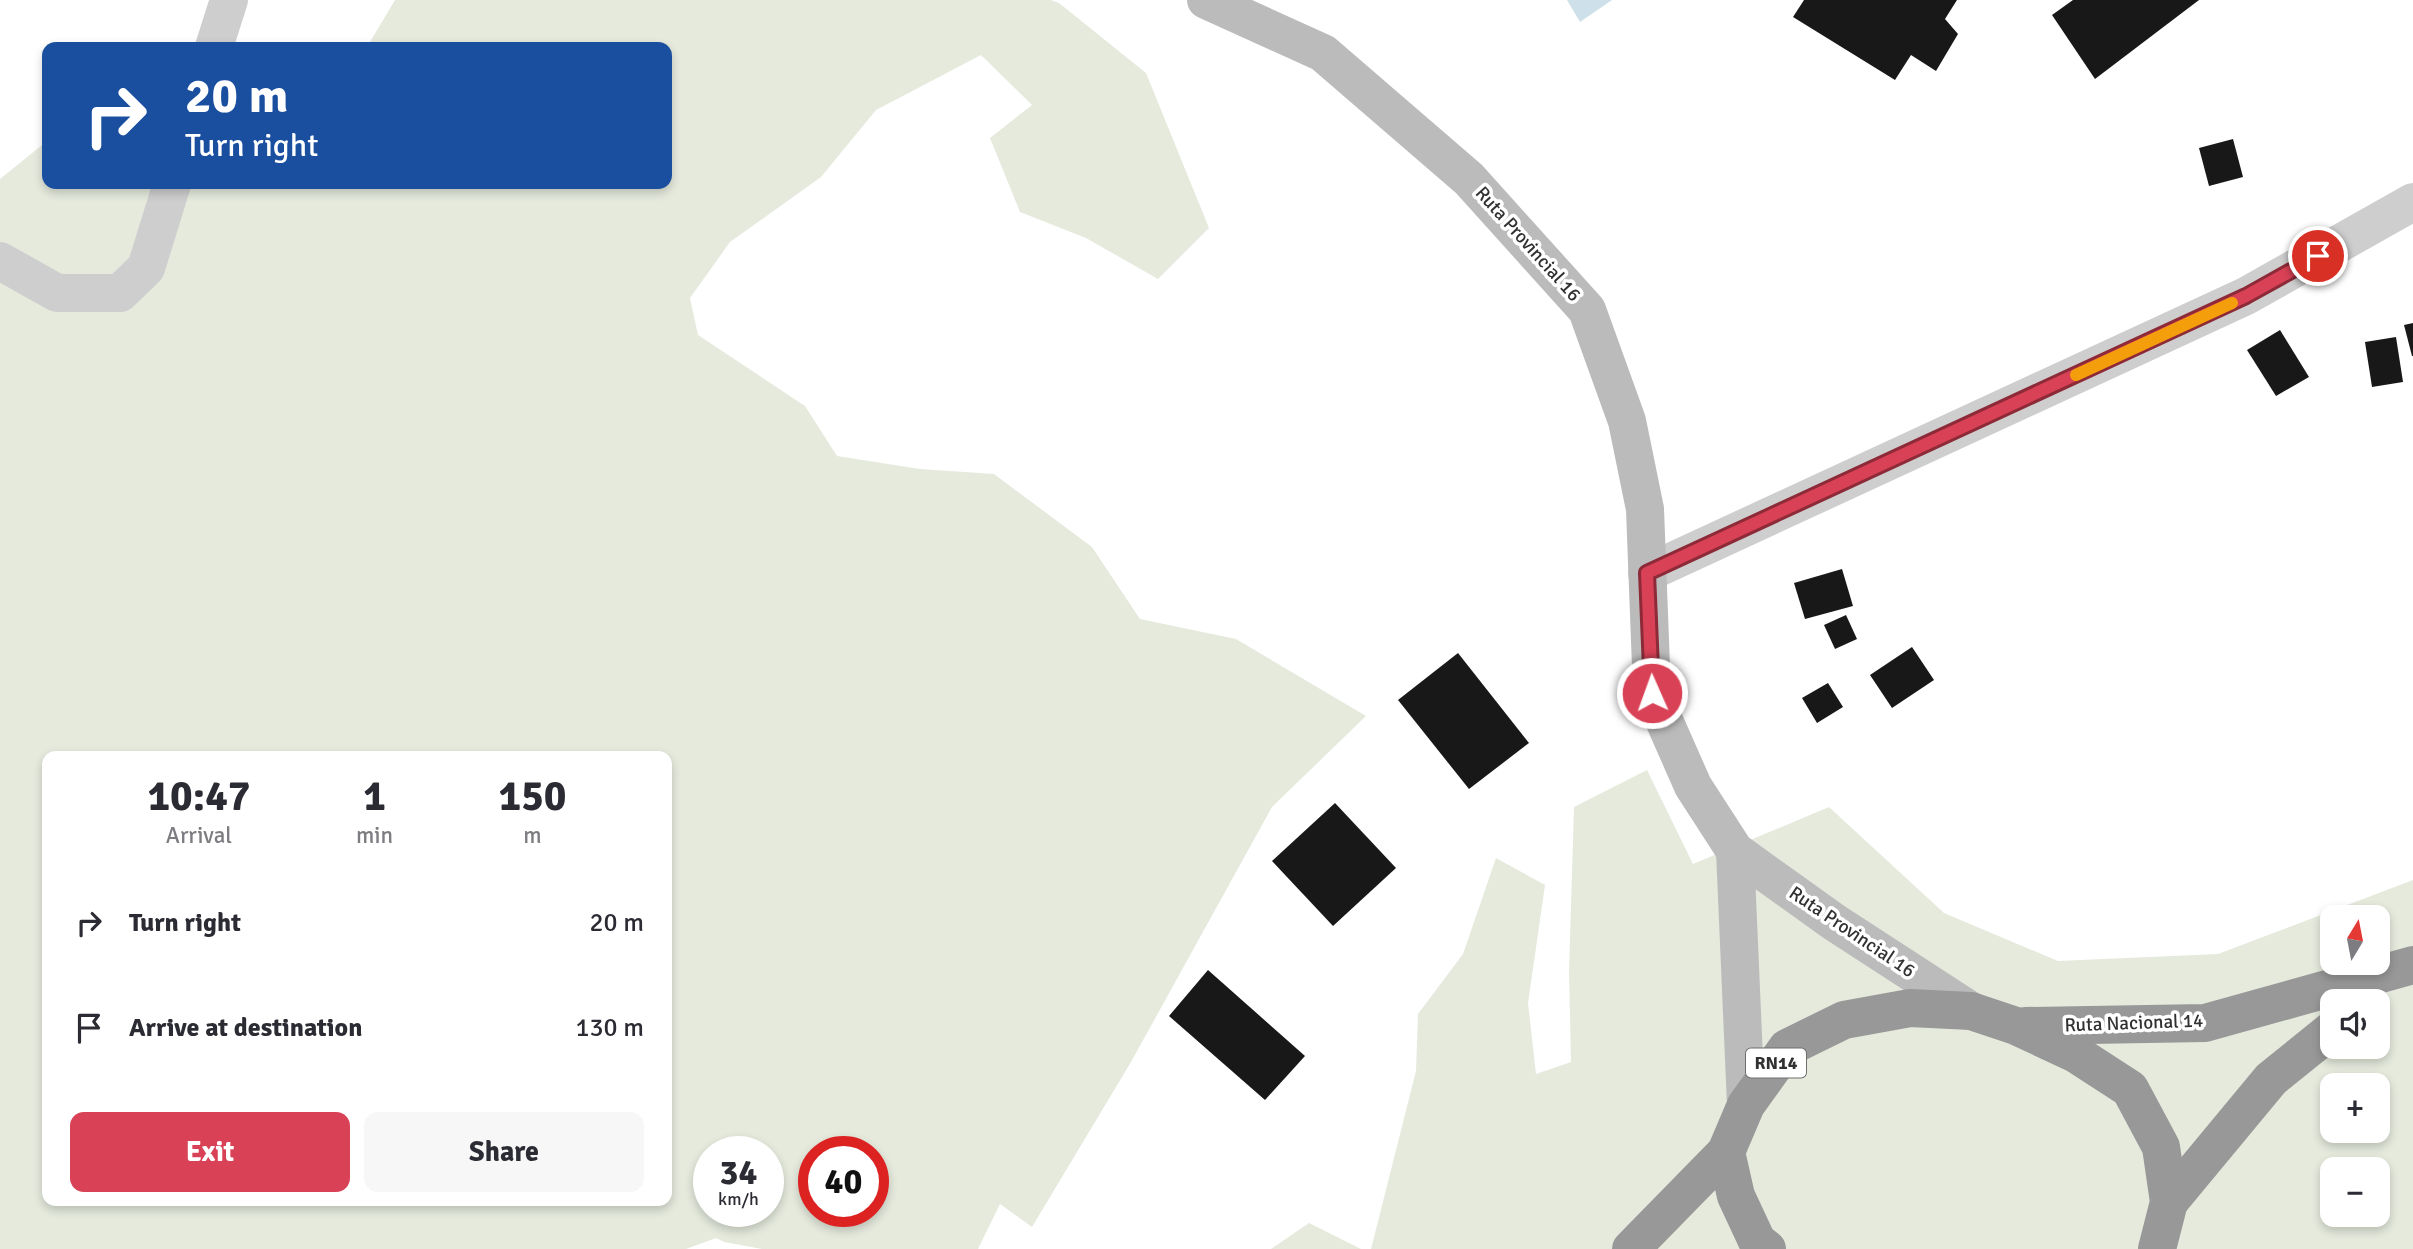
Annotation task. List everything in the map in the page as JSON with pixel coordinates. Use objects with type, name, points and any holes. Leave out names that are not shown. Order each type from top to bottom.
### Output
[{"type":"highway","name":"Ruta Nacional 14","points":[[2383,989],[2413,965]]},
{"type":"highway","name":"Ruta Nacional 14","points":[[2016,1026],[2205,1023],[2413,965]]},
{"type":"highway","name":"RN14","points":[[1631,1249],[1726,1152],[1746,1105],[1787,1048],[1844,1020],[1910,1008],[1971,1011],[2016,1026],[2076,1054],[2130,1089],[2161,1147],[2169,1202],[2158,1248]]},
{"type":"highway","name":"RN14","points":[[2169,1202],[2271,1079],[2320,1039]]},
{"type":"highway","points":[[1726,1152],[1735,1196],[1757,1241],[1767,1249]]},
{"type":"street","points":[[216,42],[229,0]]},
{"type":"street","name":"Ruta Provincial 16","points":[[1206,0],[1323,53],[1469,178],[1587,310],[1627,421],[1645,509],[1652,693],[1693,786],[1735,851],[1834,922],[1971,1011]]},
{"type":"street","points":[[0,261],[57,293],[120,293],[146,268],[170,189]]},
{"type":"street","points":[[1647,573],[2246,296],[2413,202]]},
{"type":"street","points":[[1735,851],[1746,1105]]},
{"type":"shaded area","points":[[395,0],[1051,0],[1059,3],[1146,73],[1209,228],[1158,279],[1086,238],[1020,212],[990,138],[1032,105],[981,55],[876,110],[821,177],[730,242],[690,298],[698,335],[805,406],[837,456],[920,469],[994,474],[1092,547],[1140,619],[1236,639],[1366,716],[1272,807],[1131,1062],[1032,1227],[1000,1204],[978,1249],[762,1249],[716,1238],[686,1249],[0,1249],[0,179],[42,145],[42,189],[672,189],[672,42],[370,42]]},
{"type":"shaded area","points":[[1647,770],[1693,864],[1829,807],[1944,913],[2058,961],[2218,954],[2320,915],[2320,975],[2390,975],[2390,905],[2347,905],[2413,880],[2413,1249],[1371,1249],[1416,1071],[1418,1014],[1463,954],[1496,858],[1545,885],[1528,1003],[1536,1074],[1571,1062],[1569,972],[1574,807]]},
{"type":"shaded area","points":[[1309,1223],[1361,1249],[1271,1249]]},
{"type":"water","points":[[1567,0],[1612,0],[1580,22]]},
{"type":"building","points":[[1804,0],[1957,0],[1945,19],[1958,34],[1936,71],[1911,55],[1895,80],[1793,17]]},
{"type":"building","points":[[2073,0],[2199,0],[2095,79],[2052,15]]},
{"type":"building","points":[[2233,139],[2243,177],[2209,186],[2199,148]]},
{"type":"building","points":[[2413,323],[2413,356],[2412,356],[2404,325]]},
{"type":"building","points":[[2280,330],[2309,377],[2276,396],[2247,350]]},
{"type":"building","points":[[2396,337],[2403,382],[2372,387],[2365,342]]},
{"type":"building","points":[[1842,569],[1853,606],[1805,619],[1794,583]]},
{"type":"building","points":[[1846,615],[1857,639],[1835,649],[1824,625]]},
{"type":"building","points":[[1912,647],[1934,680],[1892,708],[1870,675]]},
{"type":"building","points":[[1458,653],[1529,743],[1469,789],[1398,700]]},
{"type":"building","points":[[1828,683],[1843,707],[1817,723],[1802,698]]},
{"type":"building","points":[[1335,803],[1396,868],[1333,926],[1272,861]]},
{"type":"building","points":[[1208,970],[1305,1056],[1265,1100],[1169,1016]]},
{"type":"slow traffic","points":[[2076,375],[2232,303]]},
{"type":"route","points":[[1652,693],[1647,573],[2246,296],[2318,256]]}]
